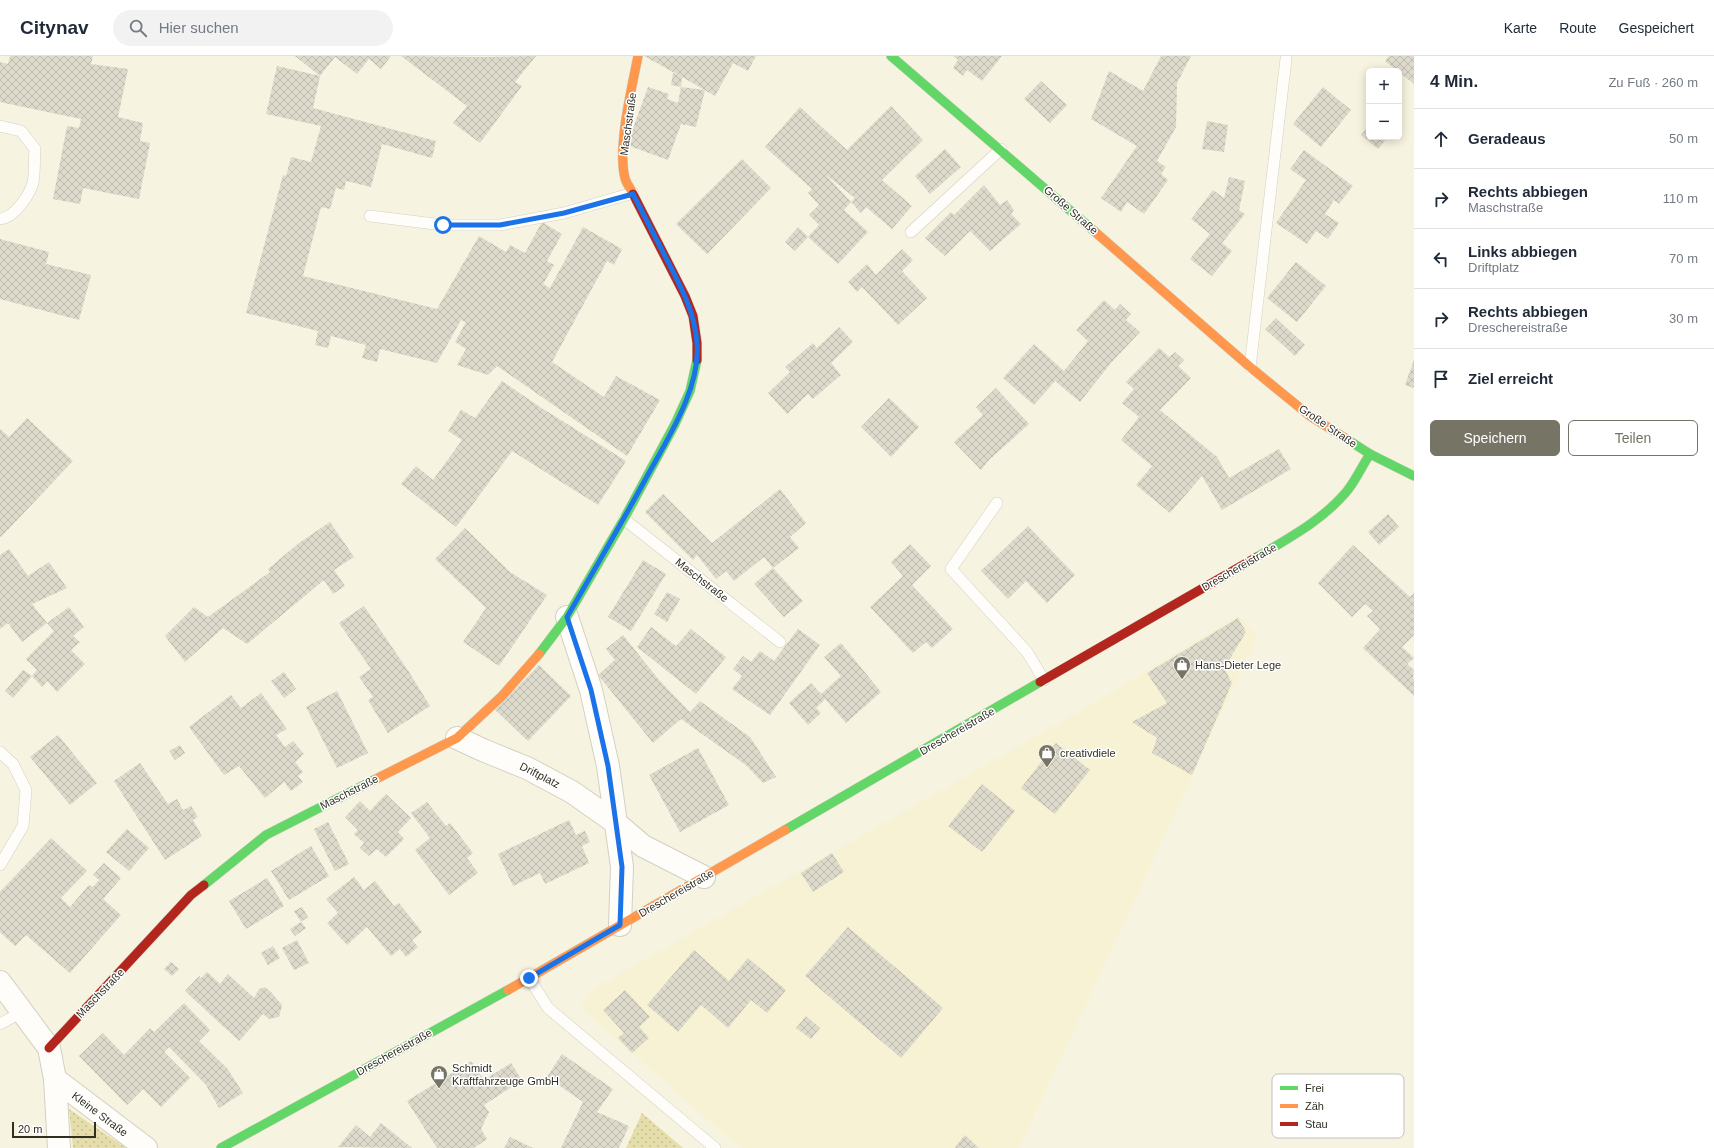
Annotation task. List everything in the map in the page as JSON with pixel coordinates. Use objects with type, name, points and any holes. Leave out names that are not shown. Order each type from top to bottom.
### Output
[{"type":"street","name":"Maschstraße","points":[[49,1048],[191,895],[266,835],[457,738],[502,696],[546,646],[567,617],[624,519],[675,424],[690,391],[697,363],[698,343],[693,316],[686,296],[625,178],[623,164],[624,146],[638,56]]},
{"type":"street","name":"Große Straße","points":[[891,56],[1001,149],[1250,367],[1310,416],[1370,454],[1414,476]]},
{"type":"street","name":"Dreschereistraße","points":[[221,1148],[529,978],[1265,552],[1308,525],[1330,509],[1347,491],[1370,454]]},
{"type":"street","points":[[567,617],[591,690],[608,766],[622,867],[620,925]]},
{"type":"street","name":"Driftplatz","points":[[457,738],[484,751],[527,768],[572,792],[616,823],[643,846],[704,877]]},
{"type":"street","name":"Kleine Straße","points":[[0,982],[49,1048],[55,1079],[59,1148]]},
{"type":"street","name":"Kleine Straße","points":[[55,1079],[146,1148]]},
{"type":"lane","points":[[1250,367],[1286,59]]},
{"type":"lane","points":[[0,126],[21,131],[35,149],[32,184],[21,206],[4,219],[0,219]]},
{"type":"lane","points":[[911,232],[1001,149]]},
{"type":"lane","points":[[370,216],[443,225],[500,225],[564,213],[633,194]]},
{"type":"lane","points":[[997,503],[950,569],[1027,652],[1044,680]]},
{"type":"lane","name":"Maschstraße","points":[[624,519],[780,642]]},
{"type":"lane","points":[[0,752],[13,764],[26,790],[23,826],[0,865]]},
{"type":"lane","points":[[529,978],[548,1008],[716,1148]]},
{"type":"lane","points":[[0,1024],[22,1012]]},
{"type":"shaded area","points":[[1239,615],[1257,637],[1019,1148],[740,1148],[581,1008],[590,991],[1087,707]]},
{"type":"shaded area","points":[[69,1109],[126,1148],[73,1148]]},
{"type":"shaded area","points":[[642,1113],[683,1148],[626,1148]]},
{"type":"building","points":[[10,56],[93,56],[91,64],[128,69],[118,117],[143,123],[140,141],[150,143],[139,199],[83,188],[80,204],[53,199],[67,126],[79,128],[81,119],[0,102],[0,62],[8,64]]},
{"type":"building","points":[[295,56],[391,56],[381,69],[369,59],[357,74],[335,57],[320,76]]},
{"type":"building","points":[[401,56],[536,56],[515,82],[522,86],[480,143],[453,123],[467,106]]},
{"type":"building","points":[[644,56],[756,56],[748,71],[733,63],[715,96]]},
{"type":"building","points":[[953,56],[1002,56],[982,81],[967,70],[963,76],[953,68],[958,60]]},
{"type":"building","points":[[1161,56],[1191,56],[1177,83],[1176,127],[1157,161],[1166,167],[1161,174],[1168,180],[1144,214],[1127,202],[1121,212],[1101,198],[1137,146],[1091,119],[1109,71],[1143,91]]},
{"type":"building","points":[[1389,56],[1414,56],[1414,84],[1402,74],[1402,68],[1394,68],[1385,61]]},
{"type":"building","points":[[277,66],[320,76],[313,108],[436,141],[432,158],[382,144],[371,187],[346,181],[344,190],[336,188],[330,209],[321,207],[303,276],[437,309],[479,236],[506,252],[510,245],[525,253],[542,222],[562,234],[547,261],[554,265],[543,284],[550,288],[583,227],[622,249],[614,265],[607,261],[552,362],[604,397],[616,376],[660,400],[627,456],[497,366],[488,375],[457,365],[466,349],[455,342],[466,322],[461,320],[437,363],[380,349],[377,362],[362,358],[366,345],[331,336],[328,348],[315,345],[318,331],[246,313],[283,175],[286,176],[291,157],[311,162],[321,126],[266,114]]},
{"type":"building","points":[[673,73],[682,77],[681,87],[671,85]]},
{"type":"building","points":[[1041,81],[1067,105],[1050,123],[1024,99]]},
{"type":"building","points":[[648,87],[669,94],[667,99],[678,103],[681,87],[705,90],[696,127],[681,124],[668,160],[627,145]]},
{"type":"building","points":[[1323,87],[1351,110],[1321,147],[1293,124]]},
{"type":"building","points":[[891,106],[923,140],[882,180],[912,206],[892,229],[866,207],[861,213],[851,202],[844,210],[868,232],[838,264],[808,237],[819,225],[809,215],[819,205],[808,193],[812,189],[765,147],[800,107],[847,150]],"holes":[[[825,174],[855,198],[851,202]]]},
{"type":"building","points":[[1207,121],[1228,125],[1224,152],[1202,149]]},
{"type":"building","points":[[1366,129],[1366,139],[1361,135]]},
{"type":"building","points":[[1367,140],[1386,140],[1378,149]]},
{"type":"building","points":[[945,149],[961,167],[930,194],[915,176]]},
{"type":"building","points":[[1304,150],[1353,186],[1339,204],[1334,200],[1325,214],[1339,223],[1328,239],[1316,231],[1307,244],[1276,223],[1306,180],[1290,169]]},
{"type":"building","points":[[742,159],[771,188],[707,254],[676,224]]},
{"type":"building","points":[[1229,177],[1245,181],[1239,210],[1245,214],[1222,243],[1232,251],[1212,276],[1190,259],[1210,234],[1191,219],[1213,190],[1224,198]]},
{"type":"building","points":[[984,185],[1000,205],[1007,200],[1014,210],[1011,214],[1021,224],[990,251],[970,231],[945,256],[925,238],[951,212],[954,215]]},
{"type":"building","points":[[798,227],[808,237],[795,251],[785,242]]},
{"type":"building","points":[[0,239],[49,252],[46,264],[91,275],[79,320],[0,299]]},
{"type":"building","points":[[902,249],[913,260],[902,271],[927,298],[898,325],[862,287],[857,292],[848,282],[867,264],[876,275]]},
{"type":"building","points":[[1296,262],[1326,286],[1297,322],[1267,298]]},
{"type":"building","points":[[1104,300],[1115,310],[1120,304],[1131,314],[1126,320],[1140,332],[1111,363],[1080,402],[1055,381],[1034,405],[1003,378],[1034,344],[1064,371],[1088,341],[1076,330]]},
{"type":"building","points":[[1276,318],[1305,345],[1295,356],[1265,329]]},
{"type":"building","points":[[839,327],[853,342],[831,363],[841,375],[813,399],[808,394],[787,414],[768,393],[790,372],[785,367],[813,343],[817,348]]},
{"type":"building","points":[[1159,348],[1169,357],[1175,352],[1184,360],[1178,366],[1191,378],[1160,410],[1217,457],[1229,478],[1279,449],[1291,469],[1222,510],[1202,476],[1170,513],[1136,485],[1152,466],[1121,440],[1139,417],[1122,403],[1134,389],[1126,382]]},
{"type":"building","points":[[1414,360],[1414,388],[1405,385]]},
{"type":"building","points":[[502,381],[540,407],[626,461],[598,505],[512,451],[456,527],[401,484],[416,466],[433,480],[462,440],[448,431],[461,410],[475,418]]},
{"type":"building","points":[[996,388],[1029,424],[989,460],[981,470],[954,442],[983,415],[976,407]]},
{"type":"building","points":[[889,398],[919,427],[891,457],[861,427]]},
{"type":"building","points":[[27,418],[73,461],[1,537],[0,429],[9,437]]},
{"type":"building","points":[[780,489],[806,523],[790,537],[799,548],[773,568],[764,557],[734,581],[726,571],[716,579],[697,555],[693,560],[645,512],[663,494],[712,543]]},
{"type":"building","points":[[1388,514],[1399,527],[1379,545],[1368,532]]},
{"type":"building","points":[[330,522],[354,557],[334,570],[345,586],[333,594],[324,580],[247,644],[223,628],[185,662],[165,636],[194,607],[208,617],[270,572],[268,569],[299,543]]},
{"type":"building","points":[[1028,526],[1075,575],[1047,603],[1026,581],[1008,599],[981,571]]},
{"type":"building","points":[[465,528],[510,572],[547,595],[499,666],[463,642],[486,608],[435,559]]},
{"type":"building","points":[[910,544],[931,566],[912,585],[953,629],[932,648],[926,642],[913,653],[870,607],[903,576],[891,562]]},
{"type":"building","points":[[1353,545],[1410,597],[1414,593],[1414,635],[1402,647],[1414,658],[1407,664],[1414,670],[1414,696],[1363,648],[1380,629],[1367,616],[1373,611],[1365,604],[1352,617],[1318,583]]},
{"type":"building","points":[[9,549],[28,576],[49,562],[67,588],[32,604],[47,623],[22,642],[8,623],[0,629],[0,555]]},
{"type":"building","points":[[643,560],[666,574],[631,631],[608,617]]},
{"type":"building","points":[[773,568],[803,601],[784,617],[754,584]]},
{"type":"building","points":[[667,592],[680,599],[667,622],[654,614]]},
{"type":"building","points":[[364,606],[409,672],[430,706],[388,733],[368,700],[373,697],[359,677],[371,669],[339,623]]},
{"type":"building","points":[[69,607],[84,627],[73,636],[80,642],[71,650],[85,664],[57,692],[47,681],[42,687],[32,676],[37,670],[26,659],[54,631],[47,623]]},
{"type":"building","points":[[1238,618],[1246,632],[1224,668],[1232,683],[1192,775],[1152,753],[1157,738],[1132,722],[1167,703],[1147,673]]},
{"type":"building","points":[[651,627],[676,646],[691,629],[726,657],[696,694],[637,647]]},
{"type":"building","points":[[798,629],[820,645],[770,715],[732,689],[742,676],[733,669],[743,656],[751,662],[760,651],[774,661]]},
{"type":"building","points":[[623,635],[659,680],[690,712],[700,701],[750,737],[776,777],[763,783],[747,766],[681,719],[653,743],[598,675],[615,660],[606,649]]},
{"type":"building","points":[[841,643],[881,692],[846,723],[825,699],[816,708],[821,713],[808,725],[789,703],[811,683],[821,694],[841,676],[824,657]]},
{"type":"building","points":[[539,665],[571,696],[528,741],[495,710]]},
{"type":"building","points":[[23,670],[32,676],[13,698],[5,691]]},
{"type":"building","points":[[284,672],[296,689],[284,698],[271,681]]},
{"type":"building","points":[[337,691],[368,753],[337,768],[306,707]]},
{"type":"building","points":[[261,693],[287,729],[276,735],[285,747],[293,741],[304,754],[295,762],[303,772],[298,776],[303,782],[291,791],[284,782],[265,798],[239,766],[224,775],[189,727],[231,695],[241,708]]},
{"type":"building","points":[[58,735],[97,783],[70,805],[30,757]]},
{"type":"building","points":[[1056,743],[1090,770],[1055,814],[1021,788]]},
{"type":"building","points":[[180,745],[185,753],[175,760],[169,751]]},
{"type":"building","points":[[698,748],[729,805],[680,832],[649,775]]},
{"type":"building","points":[[140,763],[168,804],[177,799],[183,810],[191,806],[198,817],[193,820],[202,836],[165,860],[114,781]]},
{"type":"building","points":[[982,784],[1015,811],[982,852],[948,826]]},
{"type":"building","points":[[386,794],[411,818],[398,832],[404,839],[386,857],[377,849],[369,856],[360,848],[364,843],[354,834],[358,830],[345,817],[360,801],[370,811]]},
{"type":"building","points":[[427,802],[446,826],[450,823],[473,853],[467,858],[478,873],[449,895],[415,850],[430,838],[411,813]]},
{"type":"building","points":[[569,820],[576,835],[585,831],[590,842],[582,846],[589,863],[545,884],[540,873],[513,886],[498,854]]},
{"type":"building","points":[[328,822],[349,864],[335,871],[314,829]]},
{"type":"building","points":[[127,829],[149,848],[129,871],[106,852]]},
{"type":"building","points":[[51,838],[87,871],[61,898],[70,907],[89,885],[93,887],[99,880],[93,875],[104,863],[121,878],[103,899],[121,915],[70,973],[26,935],[15,946],[0,932],[0,892]]},
{"type":"building","points":[[311,846],[329,876],[289,900],[271,871]]},
{"type":"building","points":[[832,853],[844,872],[813,892],[801,873]]},
{"type":"building","points":[[354,877],[364,890],[375,881],[394,906],[399,903],[422,932],[412,940],[418,947],[406,957],[400,949],[391,956],[367,927],[347,945],[327,923],[338,913],[326,899]]},
{"type":"building","points":[[267,878],[284,906],[246,929],[229,901]]},
{"type":"building","points":[[302,907],[308,917],[301,922],[294,911]]},
{"type":"building","points":[[301,922],[306,928],[295,936],[290,929]]},
{"type":"building","points":[[848,927],[943,1008],[901,1058],[805,976]]},
{"type":"building","points":[[297,940],[309,963],[294,970],[282,948]]},
{"type":"building","points":[[273,946],[280,958],[268,965],[261,953]]},
{"type":"building","points":[[694,950],[729,981],[748,958],[786,990],[767,1013],[751,1000],[728,1028],[701,1005],[678,1032],[647,1005]]},
{"type":"building","points":[[171,962],[179,969],[172,976],[164,969]]},
{"type":"building","points":[[207,972],[220,984],[228,974],[254,998],[259,989],[265,987],[282,1005],[279,1017],[269,1019],[263,1014],[239,1041],[185,991],[199,976],[201,978]]},
{"type":"building","points":[[625,990],[650,1017],[639,1027],[649,1038],[632,1053],[618,1038],[624,1033],[603,1010]]},
{"type":"building","points":[[184,1003],[210,1030],[199,1041],[227,1068],[243,1093],[219,1108],[206,1085],[169,1047],[164,1052],[190,1078],[161,1107],[143,1089],[127,1105],[79,1056],[103,1033],[124,1055],[150,1028],[154,1032]]},
{"type":"building","points":[[806,1016],[820,1028],[811,1039],[796,1028]]},
{"type":"building","points":[[562,1054],[613,1089],[597,1112],[629,1126],[619,1148],[561,1148],[583,1102],[547,1077]]},
{"type":"building","points":[[471,1061],[484,1080],[511,1063],[522,1080],[484,1105],[489,1112],[481,1129],[487,1139],[474,1148],[437,1148],[407,1101]]},
{"type":"building","points":[[381,1123],[412,1148],[338,1147],[356,1125],[370,1137]]},
{"type":"building","points":[[965,1135],[979,1148],[956,1148],[955,1147]]},
{"type":"building","points":[[510,1137],[533,1148],[504,1148]]},
{"type":"traffic: fast","points":[[891,56],[1094,231]]},
{"type":"traffic: fast","points":[[539,654],[567,617],[624,519],[675,424],[690,391],[697,360]]},
{"type":"traffic: fast","points":[[1345,438],[1370,454],[1414,476]]},
{"type":"traffic: fast","points":[[1257,557],[1305,528],[1338,501],[1350,487],[1370,454]]},
{"type":"traffic: fast","points":[[785,830],[1040,682]]},
{"type":"traffic: fast","points":[[204,885],[266,835],[374,780]]},
{"type":"traffic: fast","points":[[221,1148],[508,990]]},
{"type":"traffic: slow","points":[[633,194],[625,178],[623,151],[626,117],[638,56]]},
{"type":"traffic: slow","points":[[1094,231],[1250,367],[1310,416],[1345,438]]},
{"type":"traffic: slow","points":[[374,780],[457,738],[502,696],[539,654]]},
{"type":"traffic: slow","points":[[508,990],[785,830]]},
{"type":"traffic: jam","points":[[633,194],[685,296],[693,316],[697,343],[697,360]]},
{"type":"traffic: jam","points":[[1040,682],[1257,557]]},
{"type":"traffic: jam","points":[[49,1048],[191,895],[204,885]]},
{"type":"place","name":"Hans-Dieter Lege","points":[[1182,680]]},
{"type":"place","name":"creativdiele","points":[[1047,768]]},
{"type":"place","name":"Schmidt Kraftfahrzeuge GmbH","points":[[439,1089]]},
{"type":"route","points":[[443,225],[500,225],[564,213],[633,194],[686,296],[693,316],[698,343],[697,363],[690,391],[675,424],[624,519],[567,617],[591,690],[608,766],[622,867],[620,925],[529,978]]}]
